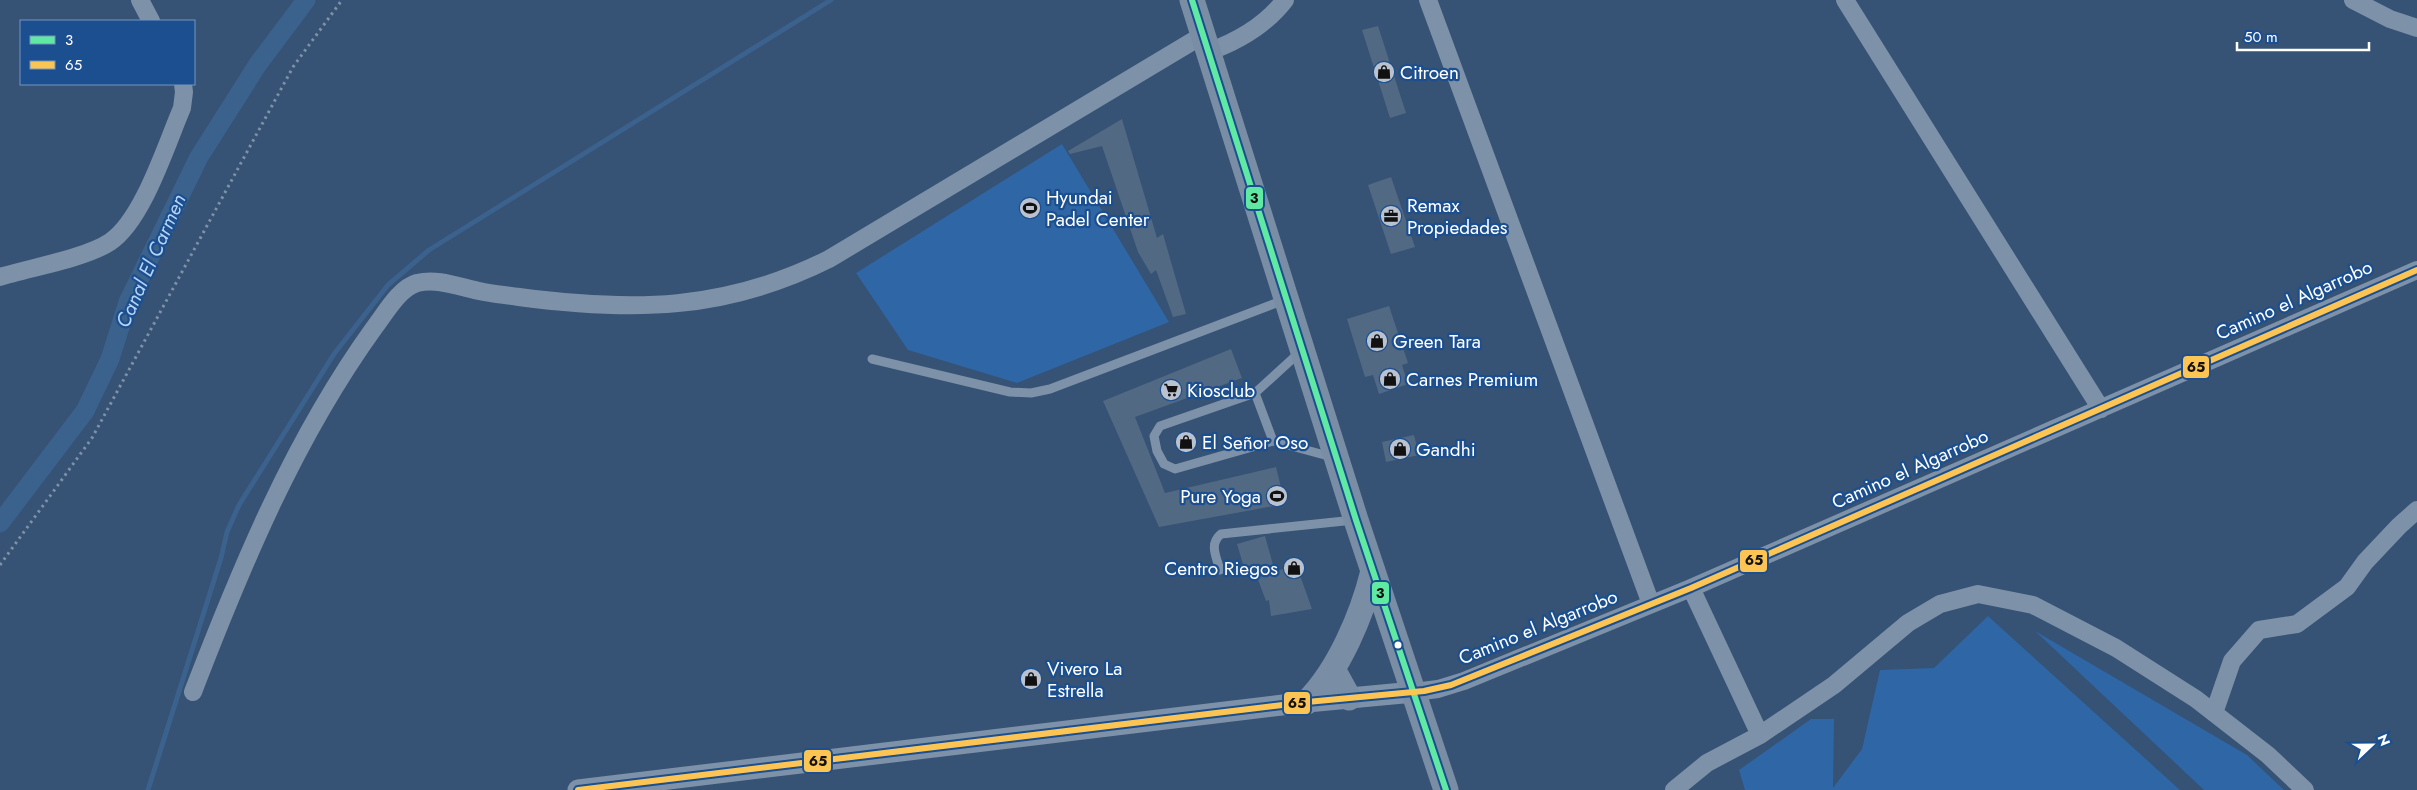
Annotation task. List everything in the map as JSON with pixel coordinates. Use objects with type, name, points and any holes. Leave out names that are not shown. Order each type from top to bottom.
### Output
[{"type":"main road","points":[[1192,0],[1356,520],[1446,790]]},
{"type":"main road","points":[[1307,702],[1318,691],[1333,669],[1363,605],[1373,571]]},
{"type":"main road","points":[[1333,669],[1348,698]]},
{"type":"street","points":[[140,0],[150,20]]},
{"type":"street","points":[[193,692],[260,528],[297,452],[341,377],[366,339],[393,302],[410,286],[417,283],[436,282],[481,292],[559,302],[658,306],[723,298],[767,286],[829,260],[1206,43],[1232,43],[1254,30],[1285,0]]},
{"type":"street","points":[[1428,0],[1651,604]]},
{"type":"street","points":[[1845,0],[2101,408]]},
{"type":"street","points":[[2353,0],[2390,19],[2417,28]]},
{"type":"street","points":[[0,277],[99,248],[118,236],[127,226],[140,204],[182,108],[183,85]]},
{"type":"street","name":"Camino el Algarrobo","points":[[1414,692],[1438,689],[1464,681],[1691,588],[2417,270]]},
{"type":"street","points":[[2214,713],[2232,661],[2259,630],[2297,624],[2347,587],[2392,533],[2417,510]]},
{"type":"street","points":[[1691,588],[1760,736]]},
{"type":"street","points":[[1674,790],[1708,763],[1760,736],[1834,685],[1908,623],[1940,604],[1978,594],[2033,605],[2116,648],[2196,699],[2268,755],[2305,790]]},
{"type":"street","points":[[578,790],[1307,702],[1414,692]]},
{"type":"lane","points":[[872,359],[1010,392],[1031,393],[1050,390],[1286,299]]},
{"type":"lane","points":[[1303,349],[1255,393],[1160,426],[1154,436],[1157,451],[1164,464],[1175,469],[1273,441],[1337,459]]},
{"type":"lane","points":[[1255,393],[1273,441]]},
{"type":"lane","points":[[1220,570],[1213,545],[1215,539],[1221,534],[1356,520]]},
{"type":"path","points":[[0,565],[92,438],[293,67],[342,0]]},
{"type":"shaded area","name":"Hyundai Padel Center","points":[[1062,144],[1169,322],[1017,383],[908,350],[856,273]]},
{"type":"shaded area","points":[[1988,616],[2180,790],[1745,790],[1739,770],[1811,719],[1834,719],[1833,788],[1862,749],[1880,670],[1934,668]]},
{"type":"shaded area","points":[[2035,631],[2247,755],[2284,790],[2204,790]]},
{"type":"building","name":"Citroen","points":[[1378,26],[1406,113],[1390,118],[1362,30]]},
{"type":"building","points":[[1122,119],[1157,238],[1163,234],[1186,314],[1173,317],[1156,270],[1151,274],[1138,252],[1102,146],[1070,154],[1068,151]]},
{"type":"building","name":"Remax Propiedades","points":[[1391,177],[1415,247],[1391,254],[1368,185]]},
{"type":"building","name":"Green Tara","points":[[1389,306],[1408,363],[1402,365],[1408,384],[1379,394],[1373,375],[1365,377],[1347,319]]},
{"type":"building","points":[[1231,349],[1242,378],[1135,417],[1165,493],[1276,467],[1285,504],[1159,527],[1103,401]]},
{"type":"building","name":"Gandhi","points":[[1414,435],[1419,455],[1386,462],[1382,442]]},
{"type":"building","points":[[1265,536],[1275,572],[1296,564],[1312,609],[1271,616],[1269,600],[1266,601],[1254,569],[1245,571],[1237,544]]},
{"type":"waterway","name":"Canal El Carmen","points":[[0,523],[85,411],[110,359],[128,302],[199,157],[258,64],[306,0]]},
{"type":"waterway","points":[[148,790],[221,558],[227,532],[239,505],[334,354],[388,285],[429,250],[831,0]]},
{"type":"transit line","name":"3","points":[[1192,0],[1356,520],[1446,790]]},
{"type":"transit line","name":"65","points":[[578,790],[1307,702],[1424,691],[1451,685],[1691,588],[2417,270]]},
{"type":"place","name":"Citroen","points":[[1384,72]]},
{"type":"place","name":"Hyundai Padel Center","points":[[1030,208]]},
{"type":"place","name":"Remax Propiedades","points":[[1391,216]]},
{"type":"place","name":"Green Tara","points":[[1377,341]]},
{"type":"place","name":"Carnes Premium","points":[[1390,379]]},
{"type":"place","name":"Kiosclub","points":[[1171,390]]},
{"type":"place","name":"El Señor Oso","points":[[1186,442]]},
{"type":"place","name":"Gandhi","points":[[1400,449]]},
{"type":"place","name":"Pure Yoga","points":[[1277,496]]},
{"type":"place","name":"Centro Riegos","points":[[1294,568]]},
{"type":"place","name":"Vivero La Estrella","points":[[1031,679]]}]
